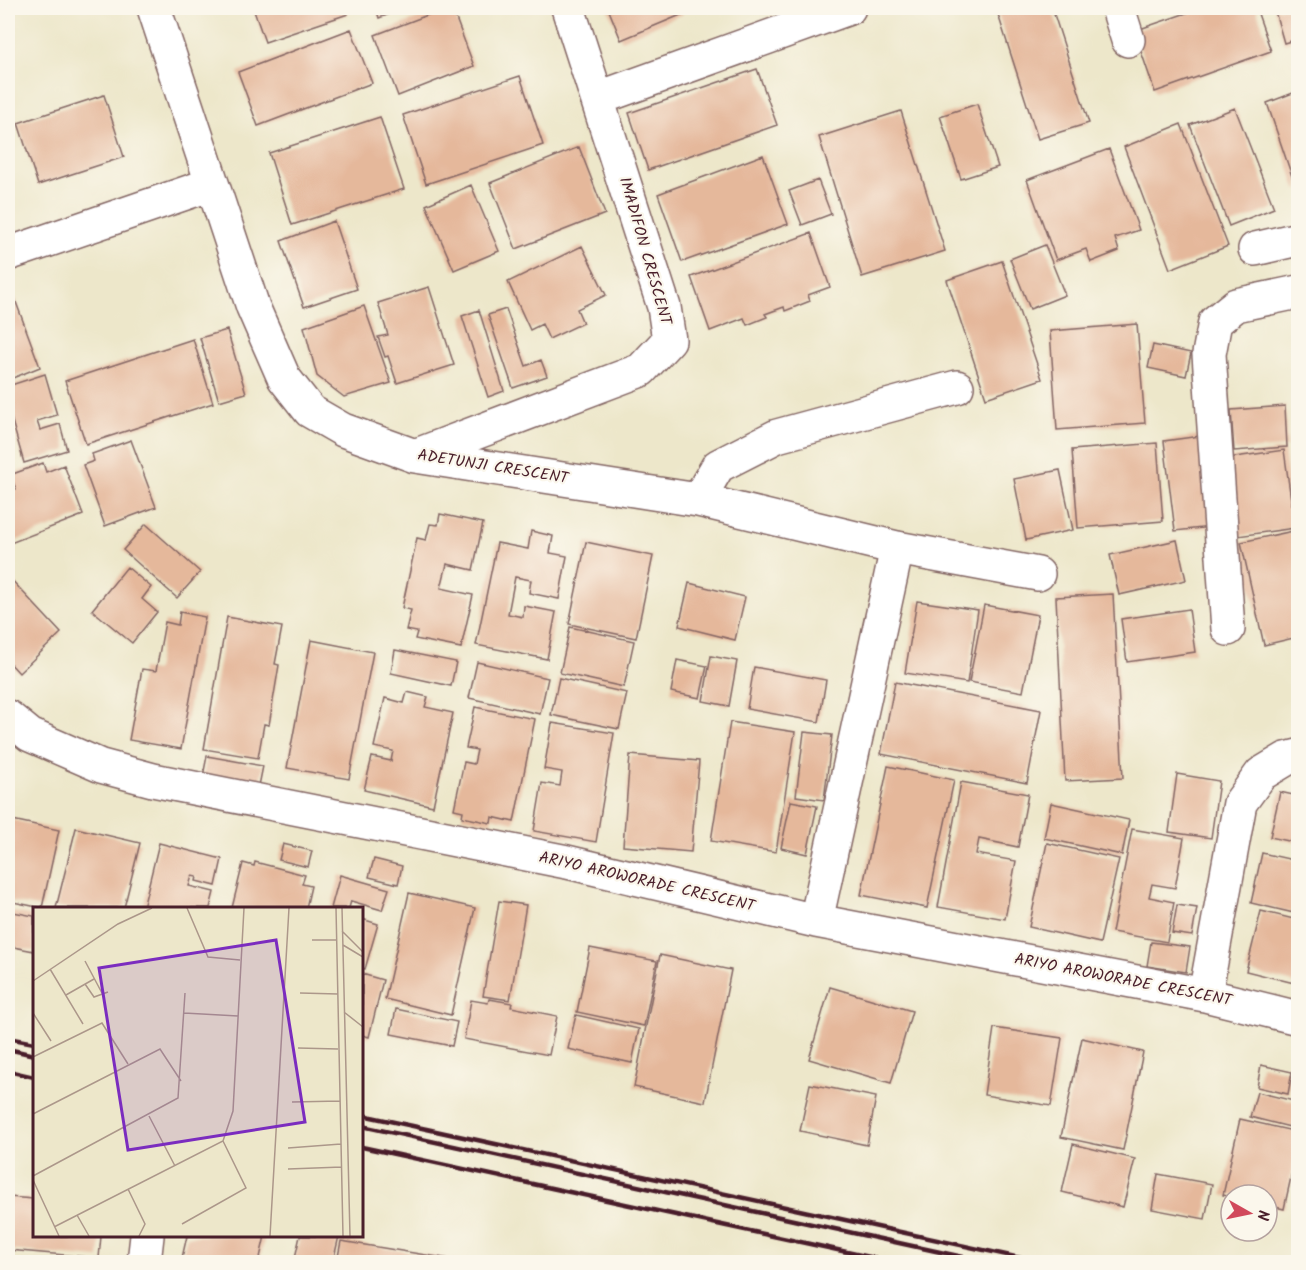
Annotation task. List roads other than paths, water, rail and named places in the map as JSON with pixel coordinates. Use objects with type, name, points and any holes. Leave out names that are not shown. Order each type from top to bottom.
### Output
[{"type":"street","name":"ADETUNJI CRESCENT","points":[[154,8],[254,307],[284,378],[310,411],[343,430],[415,456],[698,500],[897,548],[1038,574]]},
{"type":"street","name":"IMADIFON CRESCENT","points":[[415,456],[641,370],[669,339],[664,307],[568,8]]},
{"type":"street","points":[[598,98],[849,8]]},
{"type":"street","points":[[1118,8],[1128,40]]},
{"type":"street","points":[[8,254],[212,184]]},
{"type":"street","points":[[1255,249],[1299,238]]},
{"type":"street","points":[[1228,629],[1209,354],[1215,322],[1236,305],[1299,292]]},
{"type":"street","points":[[698,500],[718,466],[777,436],[957,387]]},
{"type":"street","points":[[816,921],[897,548]]},
{"type":"street","name":"ARIYO AROWORADE CRESCENT","points":[[8,717],[30,735],[70,753],[101,766],[153,780],[567,862],[816,921],[1205,995],[1299,1018]]},
{"type":"street","points":[[1205,995],[1240,803],[1261,774],[1286,759],[1299,756]]},
{"type":"street","points":[[144,1263],[147,1237]]},
{"type":"railway","points":[[8,1038],[33,1043]]},
{"type":"railway","points":[[8,1049],[33,1055]]},
{"type":"railway","points":[[8,1071],[33,1077]]},
{"type":"railway","points":[[363,1115],[1039,1262]]},
{"type":"railway","points":[[363,1126],[986,1262]]},
{"type":"railway","points":[[363,1147],[893,1262]]}]
